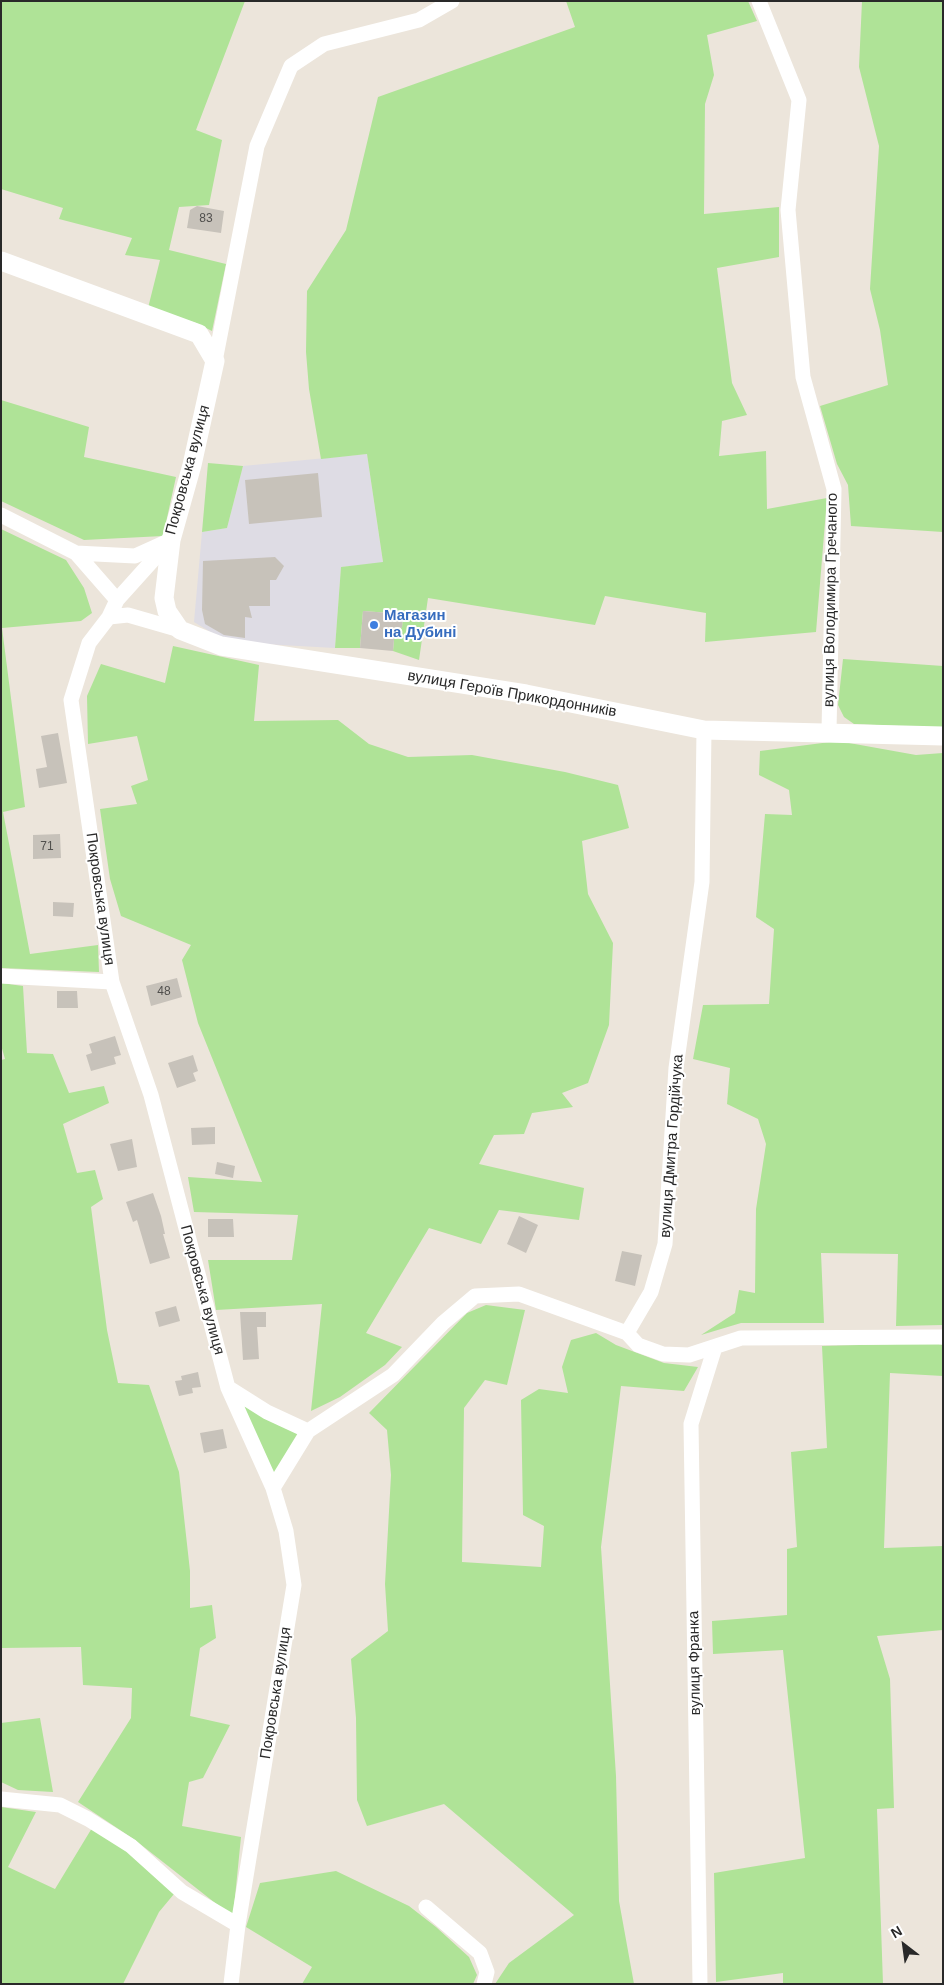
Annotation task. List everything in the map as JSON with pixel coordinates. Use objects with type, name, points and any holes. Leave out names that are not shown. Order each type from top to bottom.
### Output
[{"type":"street","name":"Покровська вулиця","points":[[231,1984],[238,1925],[294,1585],[286,1531],[273,1488],[228,1388],[151,1095],[112,982],[71,700],[89,643],[109,617],[117,600],[171,540],[192,465],[216,361],[257,146],[292,66],[324,44],[419,20],[452,1]]},
{"type":"street","name":"вулиця Володимира Гречаного","points":[[759,1],[799,100],[788,210],[803,377],[834,489],[829,732]]},
{"type":"street","points":[[1,261],[199,334],[216,361]]},
{"type":"street","points":[[1,515],[76,553],[117,600]]},
{"type":"street","points":[[76,553],[135,556],[171,540]]},
{"type":"street","points":[[171,540],[164,598],[166,611],[180,630]]},
{"type":"street","points":[[109,617],[128,615],[180,630]]},
{"type":"street","name":"вулиця Героїв Прикордонників","points":[[180,630],[221,646],[526,694],[704,730],[943,736]]},
{"type":"street","name":"вулиця Дмитра Гордійчука","points":[[627,1332],[651,1292],[665,1244],[676,1068],[702,882],[704,730]]},
{"type":"street","points":[[1,976],[112,982]]},
{"type":"street","points":[[273,1488],[308,1431],[393,1375],[443,1324],[476,1296],[519,1294],[627,1332],[638,1344],[663,1354],[688,1355],[741,1338],[943,1338]]},
{"type":"street","name":"вулиця Франка","points":[[700,1984],[691,1424],[715,1346]]},
{"type":"street","points":[[228,1388],[267,1412],[308,1431]]},
{"type":"street","points":[[1,1799],[60,1805],[88,1819],[131,1846],[182,1892],[238,1925]]},
{"type":"street","points":[[426,1907],[480,1953],[488,1972],[484,1984]]},
{"type":"shaded area","points":[[367,454],[383,563],[341,567],[335,648],[227,642],[194,622],[202,532],[227,528],[243,466]]},
{"type":"green space","points":[[1,1],[245,1],[196,130],[222,140],[209,205],[179,207],[169,250],[226,264],[212,331],[196,323],[148,308],[160,260],[125,255],[132,238],[59,219],[63,208],[1,189]]},
{"type":"green space","points":[[566,1],[748,1],[757,21],[707,35],[714,75],[705,104],[704,214],[779,207],[779,257],[717,268],[732,383],[747,415],[722,421],[719,456],[766,451],[767,509],[827,498],[816,632],[705,642],[706,613],[605,596],[595,625],[428,598],[419,660],[393,651],[395,627],[402,628],[403,614],[363,611],[360,648],[335,648],[341,567],[383,562],[367,454],[321,459],[309,389],[306,352],[307,291],[346,230],[378,97],[575,27]]},
{"type":"green space","points":[[862,1],[943,1],[943,532],[851,526],[848,485],[837,464],[820,406],[888,385],[880,330],[870,289],[879,146],[859,67]]},
{"type":"green space","points":[[1,400],[89,427],[84,457],[176,477],[163,536],[84,540],[1,501]]},
{"type":"green space","points":[[208,463],[243,466],[227,528],[202,532]]},
{"type":"green space","points":[[1,529],[66,560],[84,588],[92,613],[81,621],[2,628],[25,807],[3,812],[30,954],[98,945],[99,972],[1,968]]},
{"type":"green space","points":[[173,646],[259,665],[254,721],[338,720],[369,744],[408,757],[472,755],[565,772],[618,785],[629,828],[582,841],[588,894],[613,943],[609,1025],[588,1083],[562,1093],[573,1107],[532,1113],[524,1134],[494,1135],[479,1164],[584,1188],[579,1220],[499,1210],[481,1244],[429,1228],[366,1333],[402,1347],[385,1365],[340,1397],[311,1411],[322,1304],[216,1310],[208,1260],[292,1260],[298,1215],[194,1212],[188,1177],[262,1182],[198,1023],[182,960],[191,945],[121,916],[110,879],[100,809],[137,804],[131,786],[148,780],[137,736],[88,744],[87,696],[101,664],[165,683]]},
{"type":"green space","points":[[843,659],[943,666],[943,728],[854,724],[844,717],[838,705]]},
{"type":"green space","points":[[838,741],[916,755],[943,753],[943,1325],[896,1326],[898,1254],[821,1253],[824,1323],[741,1323],[701,1335],[735,1313],[739,1290],[755,1293],[756,1209],[766,1144],[758,1119],[727,1104],[730,1068],[693,1059],[703,1005],[769,1004],[774,929],[756,917],[765,814],[792,815],[789,790],[759,775],[760,751]]},
{"type":"green space","points":[[1,983],[23,986],[27,1053],[53,1054],[69,1093],[104,1086],[109,1103],[63,1124],[77,1173],[95,1170],[103,1199],[91,1207],[107,1330],[118,1383],[149,1385],[179,1472],[190,1571],[190,1608],[212,1605],[216,1638],[200,1648],[190,1716],[230,1725],[203,1778],[189,1782],[182,1826],[241,1837],[233,1917],[135,1840],[78,1802],[131,1718],[132,1688],[83,1685],[81,1647],[1,1648],[1,1060],[5,1059],[1,1045]]},
{"type":"green space","points":[[486,1305],[525,1310],[507,1385],[485,1380],[464,1408],[462,1562],[541,1567],[544,1526],[523,1515],[521,1400],[539,1389],[568,1393],[562,1367],[571,1340],[596,1333],[616,1345],[664,1363],[698,1367],[684,1391],[621,1386],[601,1547],[616,1776],[619,1901],[634,1984],[495,1984],[509,1963],[574,1915],[444,1804],[367,1826],[357,1800],[356,1718],[351,1659],[388,1631],[385,1584],[391,1475],[387,1430],[369,1413],[467,1313]]},
{"type":"green space","points":[[934,1343],[943,1345],[943,1376],[890,1373],[884,1548],[943,1546],[943,1630],[877,1636],[890,1679],[894,1808],[877,1809],[883,1984],[783,1984],[783,1973],[716,1982],[714,1873],[805,1858],[783,1650],[713,1654],[712,1621],[787,1615],[787,1549],[797,1547],[791,1452],[827,1448],[822,1346]]},
{"type":"green space","points":[[237,1400],[301,1433],[273,1477]]},
{"type":"green space","points":[[40,1718],[53,1792],[18,1790],[1,1782],[1,1723]]},
{"type":"green space","points":[[1,1807],[36,1812],[8,1867],[55,1889],[92,1828],[145,1864],[174,1894],[159,1912],[123,1984],[1,1984]]},
{"type":"green space","points":[[336,1871],[409,1906],[436,1927],[469,1957],[477,1975],[473,1984],[302,1984],[312,1967],[246,1927],[260,1883]]},
{"type":"building","points":[[197,206],[224,211],[221,233],[187,228],[190,210]]},
{"type":"building","points":[[318,473],[322,517],[249,524],[245,480]]},
{"type":"building","points":[[275,557],[284,566],[276,580],[270,580],[270,606],[249,606],[252,618],[245,617],[245,638],[224,635],[205,624],[202,610],[203,561]]},
{"type":"building","points":[[363,611],[403,614],[402,628],[395,627],[393,651],[360,648]]},
{"type":"building","points":[[58,733],[67,783],[39,788],[36,769],[47,767],[41,736]]},
{"type":"building","points":[[60,834],[61,858],[33,859],[33,835]]},
{"type":"building","points":[[53,902],[74,903],[73,917],[53,916]]},
{"type":"building","points":[[177,978],[182,997],[151,1006],[146,986]]},
{"type":"building","points":[[57,991],[77,991],[78,1008],[57,1008]]},
{"type":"building","points":[[115,1036],[121,1055],[114,1057],[116,1064],[91,1071],[86,1055],[92,1053],[89,1044]]},
{"type":"building","points":[[193,1055],[198,1071],[193,1073],[196,1081],[177,1088],[168,1063]]},
{"type":"building","points":[[215,1127],[215,1144],[192,1145],[191,1128]]},
{"type":"building","points":[[132,1139],[137,1167],[118,1171],[110,1144]]},
{"type":"building","points":[[217,1162],[235,1166],[233,1178],[215,1174]]},
{"type":"building","points":[[153,1193],[161,1216],[165,1234],[163,1234],[170,1258],[150,1264],[137,1220],[133,1222],[126,1202]]},
{"type":"building","points":[[519,1216],[538,1225],[526,1253],[507,1244]]},
{"type":"building","points":[[208,1219],[233,1219],[234,1237],[208,1237]]},
{"type":"building","points":[[622,1251],[642,1255],[635,1286],[615,1281]]},
{"type":"building","points":[[176,1306],[180,1321],[159,1327],[155,1312]]},
{"type":"building","points":[[240,1312],[266,1312],[266,1327],[257,1327],[259,1359],[243,1360]]},
{"type":"building","points":[[198,1372],[201,1387],[192,1388],[193,1393],[179,1396],[175,1381],[182,1380],[181,1376]]},
{"type":"building","points":[[223,1429],[227,1448],[204,1453],[200,1433]]},
{"type":"place","name":"Магазин на Дубині","points":[[374,625]]}]
